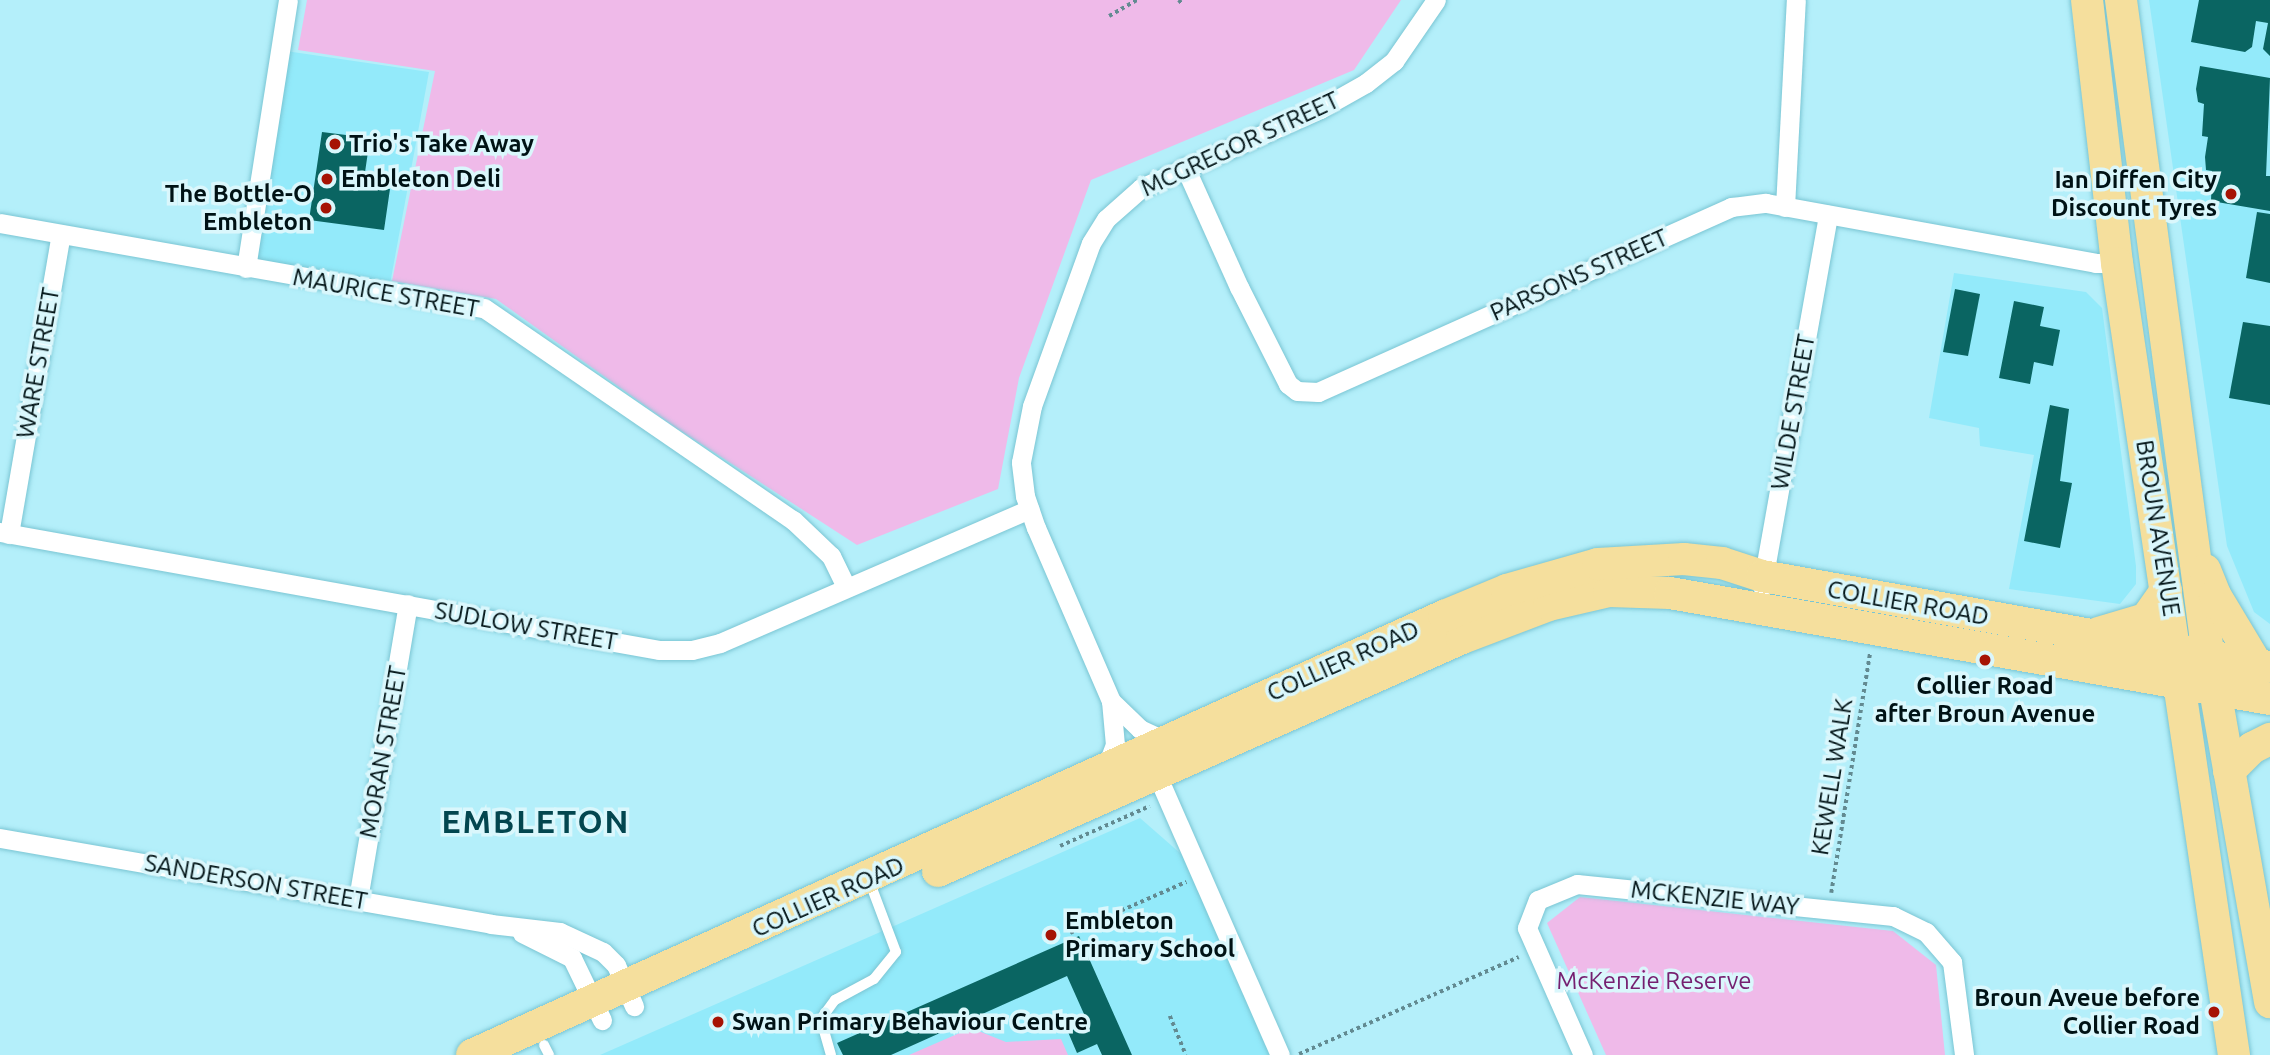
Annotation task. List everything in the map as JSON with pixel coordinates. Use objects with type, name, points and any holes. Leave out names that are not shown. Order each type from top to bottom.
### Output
[{"type":"main road","name":"BROUN AVENUE","points":[[2087,0],[2117,263],[2177,652],[2234,1055]]},
{"type":"main road","name":"BROUN AVENUE","points":[[2121,0],[2190,529],[2230,771],[2236,829],[2270,1002]]},
{"type":"main road","points":[[2190,529],[2215,594],[2264,666]]},
{"type":"main road","name":"COLLIER ROAD","points":[[873,888],[1106,768],[1444,616],[1557,573],[1598,564],[1684,559],[1722,563],[1762,576],[2090,637],[2264,666]]},
{"type":"main road","name":"COLLIER ROAD","points":[[472,1055],[598,1010],[873,888],[1157,775],[1462,638],[1570,598],[1640,590],[1762,608],[2270,699]]},
{"type":"main road","points":[[2090,637],[2146,619],[2166,590]]},
{"type":"main road","points":[[2230,771],[2252,748],[2270,739]]},
{"type":"main road","name":"COLLIER ROAD","points":[[537,1052],[598,1010]]},
{"type":"street","points":[[246,268],[288,0]]},
{"type":"street","name":"MCGREGOR STREET","points":[[1106,768],[1115,745],[1111,701],[1029,509],[1021,462],[1024,436],[1091,243],[1122,203],[1185,167],[1320,109],[1366,83],[1394,61],[1436,0]]},
{"type":"street","points":[[1784,207],[1796,0]]},
{"type":"street","name":"PARSONS STREET","points":[[1185,167],[1239,287],[1288,384],[1297,391],[1318,392],[1731,207],[1784,207],[2117,263]]},
{"type":"street","name":"WILDE STREET","points":[[1762,608],[1762,576],[1828,215]]},
{"type":"street","name":"MAURICE STREET","points":[[0,223],[484,308],[793,520],[831,556],[846,587]]},
{"type":"street","name":"WARE STREET","points":[[4,533],[61,234]]},
{"type":"street","name":"SUDLOW STREET","points":[[4,533],[659,650],[692,650],[720,643],[1029,509]]},
{"type":"street","name":"MORAN STREET","points":[[358,900],[408,604]]},
{"type":"street","name":"MCGREGOR STREET","points":[[1111,701],[1140,729],[1166,741]]},
{"type":"street","points":[[1157,775],[1204,874],[1280,1055]]},
{"type":"street","name":"SANDERSON STREET","points":[[0,838],[512,928],[535,927],[583,940],[616,965],[630,996]]},
{"type":"street","name":"MCKENZIE WAY","points":[[1583,1055],[1527,928],[1538,900],[1577,884],[1893,916],[1926,932],[1952,962],[1964,1055]]},
{"type":"street","name":"SANDERSON STREET","points":[[512,928],[572,958],[598,1010]]},
{"type":"lane","points":[[831,1055],[821,1019],[835,1000],[874,979],[896,952],[873,888]]},
{"type":"path","points":[[1109,16],[1137,0]]},
{"type":"path","points":[[1179,0],[1184,5]]},
{"type":"path","name":"KEWELL WALK","points":[[1829,909],[1871,650]]},
{"type":"path","points":[[1070,933],[1204,874]]},
{"type":"path","points":[[1297,1055],[1537,949]]},
{"type":"path","points":[[1170,1016],[1186,1055]]},
{"type":"shaded area","points":[[2149,0],[2270,0],[2270,624],[2254,612],[2227,546]]},
{"type":"shaded area","points":[[279,50],[429,72],[388,295],[246,268]]},
{"type":"shaded area","points":[[1954,273],[2086,292],[2102,308],[2136,566],[2136,584],[2120,604],[2009,589],[2034,455],[1980,446],[1979,428],[1929,418]]},
{"type":"shaded area","name":"Embleton Primary School","points":[[1140,818],[1204,874],[1280,1055],[600,1055]]},
{"type":"green space","points":[[307,0],[1401,0],[1354,70],[1091,180],[1019,378],[998,489],[857,545],[675,427],[496,299],[392,281],[435,71],[298,50]]},
{"type":"green space","name":"McKenzie Reserve","points":[[1580,897],[1893,931],[1936,965],[1945,1055],[1606,1055],[1547,923]]},
{"type":"green space","points":[[971,1028],[1006,1042],[1061,1039],[1068,1055],[909,1055]]},
{"type":"building","points":[[2199,0],[2270,0],[2270,56],[2263,49],[2268,23],[2256,21],[2252,47],[2245,52],[2191,42]]},
{"type":"building","points":[[2200,66],[2270,78],[2266,176],[2270,176],[2270,211],[2211,201],[2212,171],[2206,170],[2205,157],[2208,137],[2202,136],[2204,104],[2198,102],[2196,89]]},
{"type":"building","points":[[322,132],[370,138],[363,186],[390,189],[384,230],[309,220]]},
{"type":"building","points":[[2257,212],[2270,214],[2270,283],[2246,278]]},
{"type":"building","points":[[1955,289],[1980,294],[1968,356],[1943,352]]},
{"type":"building","points":[[2014,301],[2044,307],[2040,326],[2060,330],[2053,366],[2034,362],[2030,384],[1999,378]]},
{"type":"building","points":[[2243,322],[2270,326],[2270,405],[2229,398]]},
{"type":"building","points":[[2050,405],[2069,409],[2060,481],[2072,483],[2060,548],[2024,541]]},
{"type":"building","points":[[1079,936],[1132,1055],[1102,1055],[1097,1044],[1077,1053],[1068,1032],[1088,1023],[1067,976],[891,1055],[843,1055],[837,1043]]},
{"type":"place","name":"Trio's Take Away","points":[[335,144]]},
{"type":"place","name":"Embleton Deli","points":[[327,179]]},
{"type":"place","name":"Ian Diffen City Discount Tyres","points":[[2231,194]]},
{"type":"place","name":"The Bottle-O Embleton","points":[[326,208]]},
{"type":"place","name":"Collier Road after Broun Avenue","points":[[1985,660]]},
{"type":"place","name":"Embleton Primary School","points":[[1051,935]]},
{"type":"place","name":"Broun Aveue before Collier Road","points":[[2214,1012]]},
{"type":"place","name":"Swan Primary Behaviour Centre","points":[[718,1022]]},
{"type":"district","name":"EMBLETON","points":[[536,821]]}]
